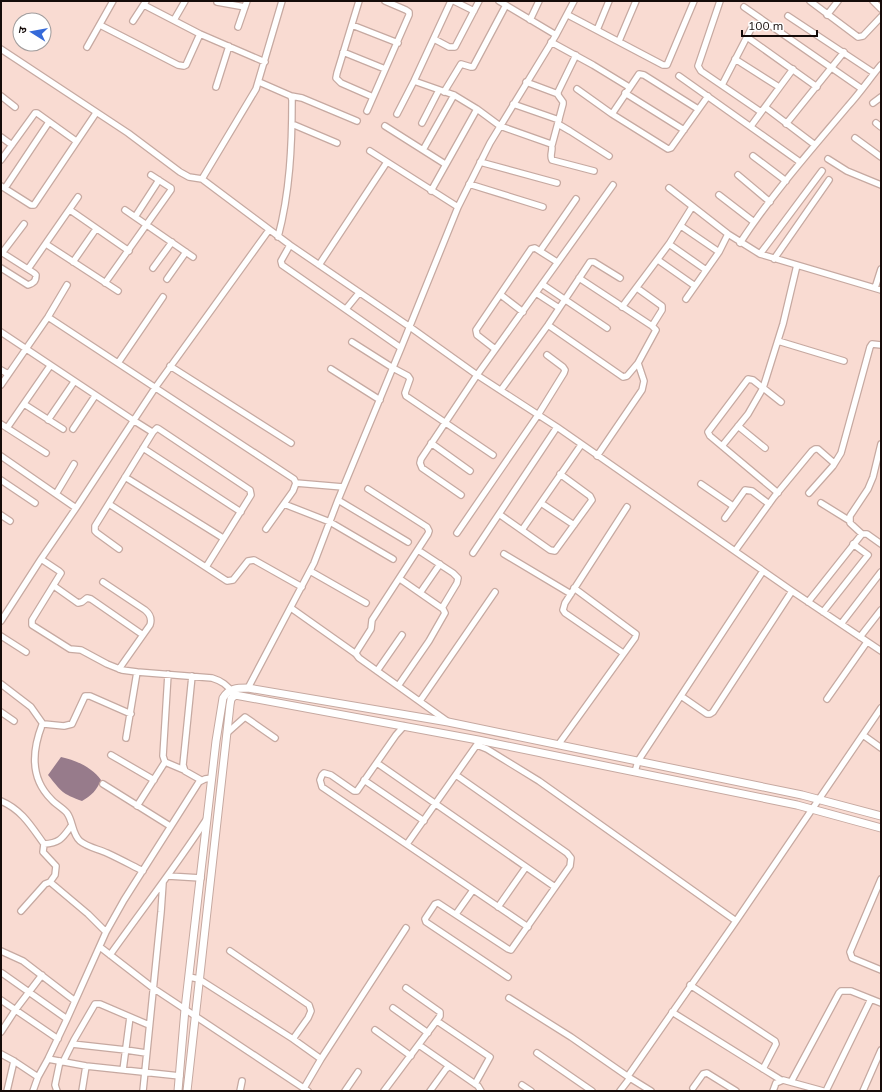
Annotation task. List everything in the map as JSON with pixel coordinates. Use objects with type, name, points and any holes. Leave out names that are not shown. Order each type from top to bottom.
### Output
[{"type":"main road","points":[[178,1091],[185,1009],[212,778],[222,701],[225,694],[248,688],[465,725],[819,799],[881,816]]},
{"type":"main road","points":[[233,692],[813,808],[881,828]]},
{"type":"main road","points":[[187,1091],[226,733],[233,692]]},
{"type":"main road","points":[[463,738],[465,725]]},
{"type":"main road","points":[[207,827],[216,828]]},
{"type":"street","points":[[87,47],[113,1]]},
{"type":"street","points":[[174,20],[185,1]]},
{"type":"street","points":[[238,27],[247,1]]},
{"type":"street","points":[[202,179],[246,107],[259,82],[282,1]]},
{"type":"street","points":[[360,1],[336,78],[341,83],[373,97]]},
{"type":"street","points":[[367,111],[398,42],[409,12],[385,1]]},
{"type":"street","points":[[397,114],[453,1],[474,11]]},
{"type":"street","points":[[434,39],[449,47],[455,47],[479,1]]},
{"type":"street","points":[[499,1],[556,35]]},
{"type":"street","points":[[530,20],[539,1]]},
{"type":"street","points":[[248,688],[310,571],[458,207],[500,126],[568,15],[574,1]]},
{"type":"street","points":[[596,30],[609,1]]},
{"type":"street","points":[[618,41],[636,1]]},
{"type":"street","points":[[568,15],[667,66],[693,1]]},
{"type":"street","points":[[720,1],[698,66],[701,71],[760,112]]},
{"type":"street","points":[[810,1],[860,38],[881,17]]},
{"type":"street","points":[[827,15],[838,1]]},
{"type":"street","points":[[873,1],[881,9]]},
{"type":"street","points":[[217,2],[245,8]]},
{"type":"street","points":[[133,21],[145,3],[200,34],[265,62]]},
{"type":"street","points":[[422,123],[461,64],[473,67],[506,5]]},
{"type":"street","points":[[744,7],[862,89]]},
{"type":"street","points":[[788,16],[874,73]]},
{"type":"street","points":[[100,25],[178,66],[186,65],[200,34]]},
{"type":"street","points":[[352,25],[398,42]]},
{"type":"street","points":[[722,85],[752,27]]},
{"type":"street","points":[[747,38],[817,87]]},
{"type":"street","points":[[552,42],[629,87]]},
{"type":"street","points":[[216,87],[229,46]]},
{"type":"street","points":[[1,49],[128,133],[180,172],[189,177],[202,179],[290,246],[410,327],[477,375],[557,427],[881,652]]},
{"type":"street","points":[[343,52],[385,69]]},
{"type":"street","points":[[786,124],[844,52]]},
{"type":"street","points":[[558,94],[576,56]]},
{"type":"street","points":[[736,59],[779,87]]},
{"type":"street","points":[[740,243],[754,222],[800,162],[881,65]]},
{"type":"street","points":[[751,126],[793,69]]},
{"type":"street","points":[[612,114],[637,75],[642,74],[698,109]]},
{"type":"street","points":[[679,76],[800,162]]},
{"type":"street","points":[[414,81],[454,95],[477,109],[500,126],[552,145]]},
{"type":"street","points":[[259,82],[357,121]]},
{"type":"street","points":[[526,82],[558,94],[563,104],[552,145],[552,160],[594,171]]},
{"type":"street","points":[[577,88],[612,114],[666,149],[671,148],[708,96]]},
{"type":"street","points":[[625,93],[684,130]]},
{"type":"street","points":[[423,150],[454,95]]},
{"type":"street","points":[[1,96],[15,107]]},
{"type":"street","points":[[278,237],[288,185],[291,156],[291,96]]},
{"type":"street","points":[[873,103],[881,97]]},
{"type":"street","points":[[513,104],[558,122],[609,156]]},
{"type":"street","points":[[765,107],[815,145]]},
{"type":"street","points":[[431,191],[477,109]]},
{"type":"street","points":[[1,160],[34,114],[37,113],[76,141]]},
{"type":"street","points":[[49,122],[3,187],[31,205],[34,205],[96,113]]},
{"type":"street","points":[[876,123],[881,127]]},
{"type":"street","points":[[292,124],[337,143]]},
{"type":"street","points":[[385,126],[445,164]]},
{"type":"street","points":[[1,137],[12,145]]},
{"type":"street","points":[[854,138],[881,157]]},
{"type":"street","points":[[370,151],[458,207]]},
{"type":"street","points":[[753,156],[786,180]]},
{"type":"street","points":[[828,159],[847,171],[881,185]]},
{"type":"street","points":[[319,265],[387,162]]},
{"type":"street","points":[[480,162],[557,183]]},
{"type":"street","points":[[760,254],[822,171]]},
{"type":"street","points":[[105,283],[147,226],[171,190],[171,188],[151,175]]},
{"type":"street","points":[[738,175],[770,202]]},
{"type":"street","points":[[135,217],[159,180]]},
{"type":"street","points":[[774,258],[829,180]]},
{"type":"street","points":[[469,184],[543,207]]},
{"type":"street","points":[[461,495],[420,466],[421,459],[495,349],[613,185]]},
{"type":"street","points":[[669,188],[740,243],[760,254],[881,290]]},
{"type":"street","points":[[719,195],[754,222]]},
{"type":"street","points":[[28,269],[78,197]]},
{"type":"street","points":[[540,251],[576,198]]},
{"type":"street","points":[[622,307],[658,260],[692,207]]},
{"type":"street","points":[[70,210],[129,251]]},
{"type":"street","points":[[125,210],[193,257]]},
{"type":"street","points":[[1,268],[28,285],[34,282],[36,275],[2,253],[24,224]]},
{"type":"street","points":[[681,226],[718,252]]},
{"type":"street","points":[[73,262],[96,229]]},
{"type":"street","points":[[1,621],[170,366],[269,230]]},
{"type":"street","points":[[686,299],[718,252],[728,234]]},
{"type":"street","points":[[153,268],[172,242]]},
{"type":"street","points":[[46,244],[118,291]]},
{"type":"street","points":[[669,244],[706,270]]},
{"type":"street","points":[[290,246],[281,261],[282,265],[401,348]]},
{"type":"street","points":[[495,349],[478,337],[476,330],[501,296],[531,249],[535,248],[557,262]]},
{"type":"street","points":[[167,279],[186,252]]},
{"type":"street","points":[[658,260],[695,286]]},
{"type":"street","points":[[501,390],[548,325],[579,278],[592,262],[620,278]]},
{"type":"street","points":[[722,446],[757,400],[763,388],[778,341],[797,265]]},
{"type":"street","points":[[875,288],[881,269]]},
{"type":"street","points":[[548,325],[624,377],[638,363],[639,358],[656,330],[579,278]]},
{"type":"street","points":[[542,284],[607,328]]},
{"type":"street","points":[[1,385],[25,348],[48,317],[66,285]]},
{"type":"street","points":[[637,288],[662,306],[662,310],[652,326]]},
{"type":"street","points":[[346,309],[359,293]]},
{"type":"street","points":[[536,293],[559,308]]},
{"type":"street","points":[[501,296],[523,312]]},
{"type":"street","points":[[118,363],[163,297]]},
{"type":"street","points":[[48,317],[294,480],[296,483],[343,487]]},
{"type":"street","points":[[1,332],[95,396],[153,432]]},
{"type":"street","points":[[778,341],[844,360]]},
{"type":"street","points":[[352,342],[410,378],[405,393],[406,396],[493,455]]},
{"type":"street","points":[[809,493],[834,463],[840,452],[870,347],[875,343],[881,345]]},
{"type":"street","points":[[457,533],[538,415],[564,373],[565,370],[561,365],[546,355]]},
{"type":"street","points":[[597,456],[642,390],[644,381],[638,363]]},
{"type":"street","points":[[7,428],[50,366]]},
{"type":"street","points":[[170,366],[291,443]]},
{"type":"street","points":[[331,369],[380,400]]},
{"type":"street","points":[[1,370],[8,374]]},
{"type":"street","points":[[778,493],[710,436],[709,430],[748,379],[753,380],[781,402]]},
{"type":"street","points":[[48,420],[74,382]]},
{"type":"street","points":[[73,429],[95,396]]},
{"type":"street","points":[[24,404],[63,429]]},
{"type":"street","points":[[1,424],[46,453]]},
{"type":"street","points":[[738,426],[765,448]]},
{"type":"street","points":[[474,553],[557,427]]},
{"type":"street","points":[[120,549],[97,533],[94,529],[156,428],[248,488],[251,493],[241,512],[206,567]]},
{"type":"street","points":[[431,443],[470,471]]},
{"type":"street","points":[[881,444],[874,477],[850,516],[852,526],[862,534],[867,534],[881,544]]},
{"type":"street","points":[[522,530],[581,445]]},
{"type":"street","points":[[143,448],[241,512]]},
{"type":"street","points":[[735,551],[769,504],[815,449],[820,451],[834,463]]},
{"type":"street","points":[[1,456],[76,508]]},
{"type":"street","points":[[56,494],[74,464]]},
{"type":"street","points":[[499,514],[550,550],[555,551],[591,503],[591,498],[560,474]]},
{"type":"street","points":[[125,477],[224,538]]},
{"type":"street","points":[[1,480],[35,503]]},
{"type":"street","points":[[266,529],[293,491],[296,483]]},
{"type":"street","points":[[701,484],[733,506]]},
{"type":"street","points":[[356,654],[371,629],[372,620],[428,534],[428,529],[368,489]]},
{"type":"street","points":[[724,518],[742,494],[748,490],[769,504]]},
{"type":"street","points":[[338,500],[408,542]]},
{"type":"street","points":[[541,503],[574,525]]},
{"type":"street","points":[[821,503],[830,510],[850,521]]},
{"type":"street","points":[[109,504],[225,580],[233,580],[248,561],[254,560],[302,587]]},
{"type":"street","points":[[284,504],[330,522],[393,559]]},
{"type":"street","points":[[623,653],[565,613],[563,607],[627,507]]},
{"type":"street","points":[[1,515],[10,521]]},
{"type":"street","points":[[808,602],[862,534]]},
{"type":"street","points":[[823,612],[868,555],[853,544]]},
{"type":"street","points":[[418,550],[456,575],[458,578],[442,608]]},
{"type":"street","points":[[504,554],[571,594]]},
{"type":"street","points":[[41,559],[60,572],[60,575],[32,620],[32,625],[70,649],[81,650],[119,669],[137,672],[212,678],[220,680],[233,692]]},
{"type":"street","points":[[420,593],[440,564]]},
{"type":"street","points":[[310,571],[366,603]]},
{"type":"street","points":[[635,772],[638,761],[764,571]]},
{"type":"street","points":[[841,624],[881,572]]},
{"type":"street","points":[[398,686],[429,641],[445,613],[442,608],[400,579]]},
{"type":"street","points":[[103,582],[148,612],[150,615],[151,622],[119,669]]},
{"type":"street","points":[[54,586],[78,603],[87,598],[91,599],[143,635]]},
{"type":"street","points":[[558,745],[635,638],[636,634],[574,588]]},
{"type":"street","points":[[681,696],[707,714],[713,712],[792,591]]},
{"type":"street","points":[[420,701],[495,592]]},
{"type":"street","points":[[291,608],[448,722]]},
{"type":"street","points":[[860,637],[881,610]]},
{"type":"street","points":[[377,671],[402,635]]},
{"type":"street","points":[[1,636],[26,652]]},
{"type":"street","points":[[827,699],[867,642]]},
{"type":"street","points":[[126,738],[137,672]]},
{"type":"street","points":[[168,674],[163,756],[166,762],[201,780],[212,778]]},
{"type":"street","points":[[184,770],[183,765],[192,676]]},
{"type":"street","points":[[1,684],[31,707],[43,724],[64,726],[72,724],[84,697],[87,696],[131,714]]},
{"type":"street","points":[[620,1091],[672,1012],[881,708]]},
{"type":"street","points":[[1,712],[14,721]]},
{"type":"street","points":[[226,733],[245,717],[275,738]]},
{"type":"street","points":[[43,724],[41,727],[34,762],[37,778],[43,790],[51,800],[67,812],[78,839],[143,871]]},
{"type":"street","points":[[404,726],[355,791],[328,773],[323,773],[320,780],[322,787],[528,927]]},
{"type":"street","points":[[863,735],[881,748]]},
{"type":"street","points":[[408,844],[478,742],[539,781],[736,921]]},
{"type":"street","points":[[111,755],[154,780]]},
{"type":"street","points":[[137,806],[166,762]]},
{"type":"street","points":[[377,763],[435,805],[555,887]]},
{"type":"street","points":[[456,775],[570,855],[571,858],[570,866],[513,949],[509,950],[440,904],[436,903],[425,919],[425,921],[508,977]]},
{"type":"street","points":[[33,1091],[38,1077],[58,1039],[106,932],[170,826],[201,780]]},
{"type":"street","points":[[364,780],[424,821]]},
{"type":"street","points":[[103,784],[170,826]]},
{"type":"street","points":[[1,801],[16,810],[25,818],[44,844],[43,852],[56,866],[55,875],[50,882],[45,884],[21,911]]},
{"type":"street","points":[[110,955],[168,876],[208,816]]},
{"type":"street","points":[[44,844],[55,843],[62,838],[72,825]]},
{"type":"street","points":[[498,907],[526,867]]},
{"type":"street","points":[[168,876],[201,878]]},
{"type":"street","points":[[881,879],[850,952],[852,958],[881,970]]},
{"type":"street","points":[[50,882],[88,914],[106,932]]},
{"type":"street","points":[[142,1091],[162,883]]},
{"type":"street","points":[[456,914],[473,890]]},
{"type":"street","points":[[100,947],[153,988],[306,1090],[321,1059],[406,928]]},
{"type":"street","points":[[1,951],[23,961],[75,1001]]},
{"type":"street","points":[[230,951],[309,1005],[311,1011],[308,1018],[293,1039]]},
{"type":"street","points":[[2,974],[67,1019]]},
{"type":"street","points":[[1,1032],[16,1009],[42,975]]},
{"type":"street","points":[[189,977],[199,979],[293,1039],[321,1059]]},
{"type":"street","points":[[690,986],[775,1041],[776,1044],[763,1069]]},
{"type":"street","points":[[384,1091],[438,1021],[440,1016],[440,1012],[406,988]]},
{"type":"street","points":[[791,1082],[841,991],[851,991],[881,1003]]},
{"type":"street","points":[[508,998],[571,1037],[651,1091]]},
{"type":"street","points":[[672,1012],[781,1080],[825,1091],[871,999]]},
{"type":"street","points":[[1,1000],[58,1039]]},
{"type":"street","points":[[57,1091],[56,1085],[62,1062],[95,1004],[100,1004],[149,1025]]},
{"type":"street","points":[[393,1008],[428,1033]]},
{"type":"street","points":[[123,1070],[130,1017]]},
{"type":"street","points":[[438,1021],[490,1057],[475,1084]]},
{"type":"street","points":[[375,1030],[411,1056]]},
{"type":"street","points":[[72,1044],[126,1050],[146,1054]]},
{"type":"street","points":[[419,1045],[475,1084],[481,1091]]},
{"type":"street","points":[[863,1091],[881,1050]]},
{"type":"street","points":[[537,1053],[592,1091]]},
{"type":"street","points":[[1,1054],[38,1077]]},
{"type":"street","points":[[48,1059],[86,1066],[180,1076]]},
{"type":"street","points":[[7,1091],[14,1061]]},
{"type":"street","points":[[82,1091],[86,1066]]},
{"type":"street","points":[[430,1091],[449,1067]]},
{"type":"street","points":[[345,1091],[358,1072]]},
{"type":"street","points":[[694,1088],[703,1074],[707,1073],[736,1091]]},
{"type":"street","points":[[773,1091],[776,1083],[781,1080]]},
{"type":"street","points":[[240,1091],[242,1081]]},
{"type":"street","points":[[522,1085],[531,1091]]},
{"type":"shaded area","points":[[61,757],[83,765],[93,771],[101,780],[98,787],[82,801],[62,791],[48,775]]}]
